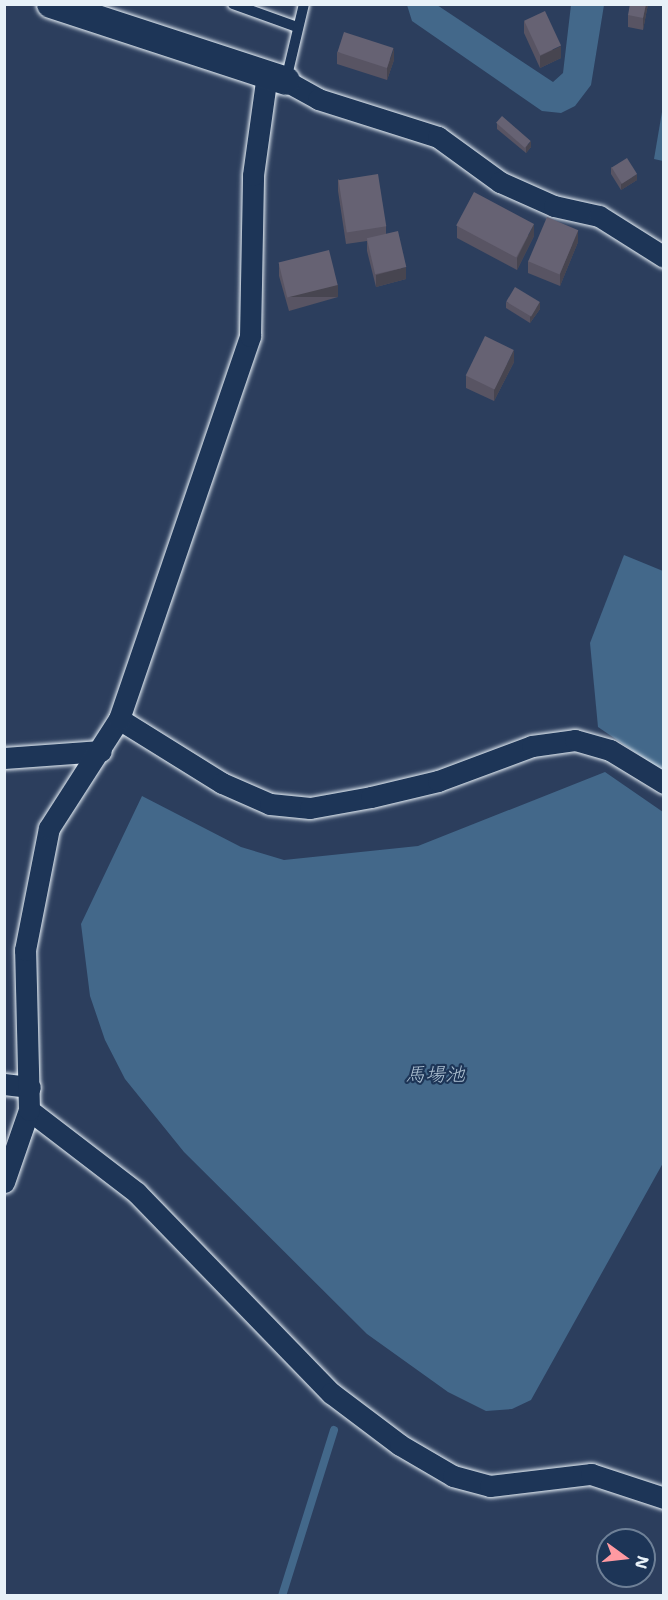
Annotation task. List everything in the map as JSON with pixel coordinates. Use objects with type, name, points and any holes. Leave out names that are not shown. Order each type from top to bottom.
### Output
[{"type":"street","points":[[51,4],[277,78],[318,99],[438,137],[500,182],[554,206],[599,216],[663,257]]},
{"type":"street","points":[[4,1182],[29,1110],[30,1088],[24,986],[28,916],[49,828],[120,719],[250,336],[253,175],[277,78]]},
{"type":"street","points":[[120,719],[222,783],[270,804],[310,808],[371,797],[438,781],[532,746],[575,740],[610,750],[663,783]]},
{"type":"street","points":[[4,758],[100,752]]},
{"type":"street","points":[[4,1084],[30,1088]]},
{"type":"street","points":[[29,1110],[137,1193],[331,1393],[400,1445],[453,1476],[490,1486],[591,1474],[663,1498]]},
{"type":"lane","points":[[233,4],[297,27]]},
{"type":"lane","points":[[277,78],[304,4]]},
{"type":"water","points":[[407,5],[437,5],[553,82],[563,73],[571,5],[604,5],[591,85],[575,106],[561,113],[542,111],[412,21]]},
{"type":"water","points":[[663,106],[663,161],[654,159]]},
{"type":"water","points":[[624,555],[663,571],[663,771],[598,727],[590,643]]},
{"type":"water","name":"馬場池","points":[[605,772],[663,812],[663,1163],[531,1400],[512,1409],[486,1411],[448,1392],[367,1334],[184,1152],[125,1079],[105,1040],[90,996],[81,924],[142,796],[241,847],[284,860],[418,846]]},
{"type":"building","points":[[630,4],[646,4],[643,18],[628,15]]},
{"type":"building","points":[[545,11],[561,45],[540,55],[524,21]]},
{"type":"building","points":[[344,32],[393,48],[387,68],[338,52]]},
{"type":"building","points":[[502,116],[531,141],[525,148],[496,123]]},
{"type":"building","points":[[627,158],[637,174],[622,184],[612,168]]},
{"type":"building","points":[[378,174],[386,226],[347,233],[338,180]]},
{"type":"building","points":[[474,192],[534,224],[516,257],[456,226]]},
{"type":"building","points":[[547,217],[578,230],[560,274],[528,261]]},
{"type":"building","points":[[398,231],[406,267],[375,274],[367,238]]},
{"type":"building","points":[[329,250],[338,285],[287,298],[279,263]]},
{"type":"building","points":[[515,287],[540,302],[531,317],[506,302]]},
{"type":"building","points":[[485,336],[514,350],[494,390],[466,376]]},
{"type":"waterway","points":[[282,1596],[334,1430]]}]
